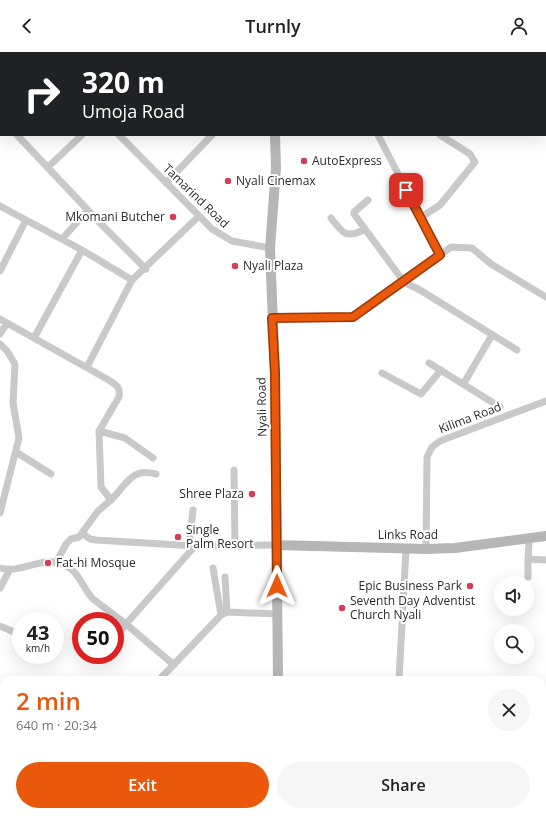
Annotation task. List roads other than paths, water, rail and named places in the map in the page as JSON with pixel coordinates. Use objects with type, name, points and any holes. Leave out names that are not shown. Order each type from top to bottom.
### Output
[{"type":"main road","name":"Nyali Road","points":[[275,136],[276,168],[270,248],[275,373],[278,676]]},
{"type":"main road","name":"Links Road","points":[[277,545],[406,549],[455,548],[543,535]]},
{"type":"street","points":[[18,136],[146,269]]},
{"type":"street","points":[[48,167],[81,136]]},
{"type":"street","name":"Tamarind Road","points":[[120,136],[212,229],[232,241],[270,248]]},
{"type":"street","points":[[166,184],[209,136]]},
{"type":"street","points":[[379,136],[440,255]]},
{"type":"street","points":[[420,218],[440,206],[475,162],[470,154],[442,136]]},
{"type":"street","points":[[368,200],[354,212],[354,214],[364,230],[404,282],[420,290],[517,350]]},
{"type":"street","points":[[0,206],[82,250],[132,280]]},
{"type":"street","points":[[62,239],[88,210]]},
{"type":"street","points":[[87,367],[132,280],[146,269],[199,216]]},
{"type":"street","points":[[330,218],[342,232],[346,234],[355,234],[364,230]]},
{"type":"street","points":[[0,271],[26,220]]},
{"type":"street","points":[[272,318],[353,317],[451,247],[472,248],[491,264],[546,297]]},
{"type":"street","points":[[34,338],[82,250]]},
{"type":"street","points":[[0,319],[117,385],[120,390],[119,397],[99,431],[101,487],[111,500]]},
{"type":"street","points":[[0,334],[7,323]]},
{"type":"street","points":[[464,383],[492,335]]},
{"type":"street","points":[[0,344],[7,351],[15,364],[13,403],[19,438],[0,514]]},
{"type":"street","points":[[429,363],[464,383],[500,407]]},
{"type":"street","points":[[382,373],[421,394],[441,370]]},
{"type":"street","name":"Kilima Road","points":[[426,549],[427,456],[432,447],[440,440],[546,401]]},
{"type":"street","points":[[99,431],[125,438],[154,458]]},
{"type":"street","points":[[16,452],[51,474]]},
{"type":"street","points":[[234,470],[235,546]]},
{"type":"street","points":[[56,563],[66,544],[71,539],[79,537],[98,511],[137,473],[144,471],[156,474]]},
{"type":"street","points":[[124,626],[192,545],[193,510]]},
{"type":"street","points":[[82,533],[90,539],[96,540],[192,545],[277,545]]},
{"type":"street","points":[[528,576],[529,543]]},
{"type":"street","points":[[399,676],[406,549]]},
{"type":"street","points":[[528,559],[546,560]]},
{"type":"street","points":[[0,568],[9,571],[42,561],[64,565],[78,576],[88,594],[93,599],[126,624],[174,665]]},
{"type":"street","points":[[212,568],[224,613]]},
{"type":"street","points":[[0,588],[9,571]]},
{"type":"street","points":[[163,676],[224,613],[225,577]]},
{"type":"street","points":[[224,613],[277,614]]},
{"type":"street","points":[[0,626],[12,631]]},
{"type":"place","name":"AutoExpress","points":[[304,161]]},
{"type":"place","name":"Nyali Cinemax","points":[[228,181]]},
{"type":"place","name":"Mkomani Butcher","points":[[173,217]]},
{"type":"place","name":"Nyali Plaza","points":[[235,266]]},
{"type":"place","name":"Shree Plaza","points":[[252,494]]},
{"type":"place","name":"Single Palm Resort","points":[[178,537]]},
{"type":"place","name":"Fat-hi Mosque","points":[[48,563]]},
{"type":"place","name":"Epic Business Park","points":[[470,586]]},
{"type":"place","name":"Seventh Day Adventist Church Nyali","points":[[342,608]]}]
